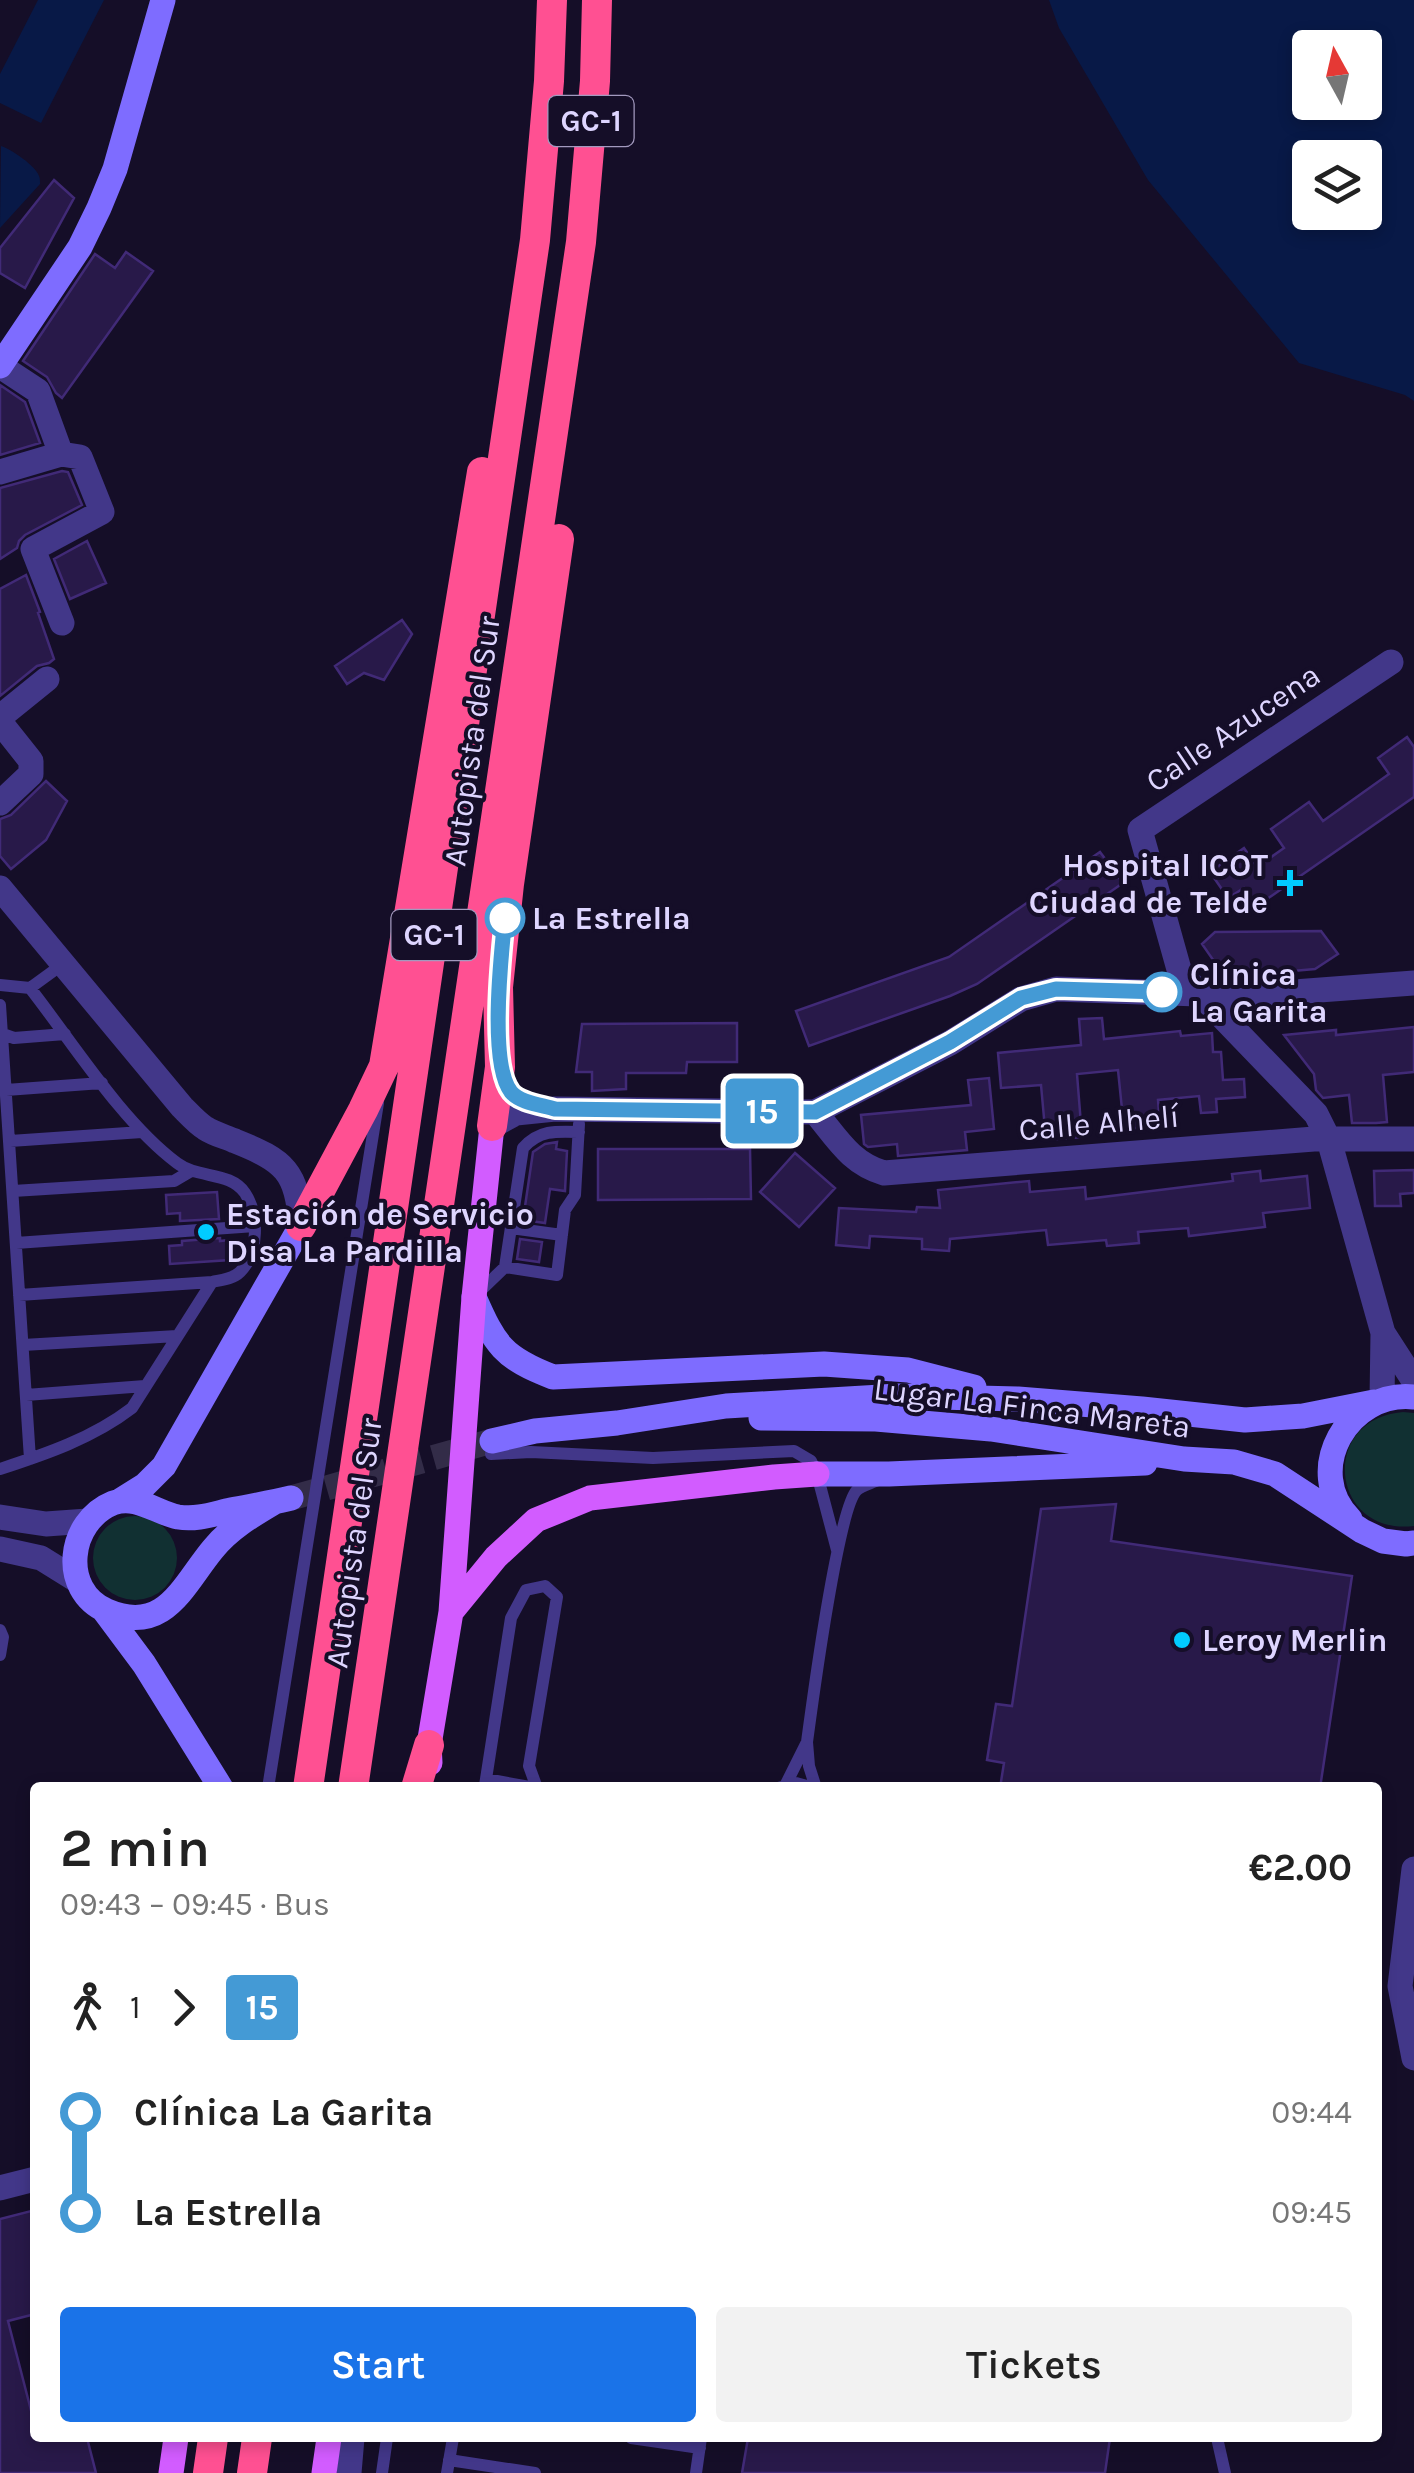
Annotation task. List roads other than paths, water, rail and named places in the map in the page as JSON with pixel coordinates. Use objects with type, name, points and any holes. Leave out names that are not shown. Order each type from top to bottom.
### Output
[{"type":"highway","name":"Autopista del Sur","points":[[309,1782],[535,240],[552,0]]},
{"type":"highway","name":"Autopista del Sur","points":[[355,1782],[581,242],[595,81],[597,0]]},
{"type":"highway","points":[[301,1226],[384,1066],[478,489],[535,240]]},
{"type":"highway","points":[[492,1126],[500,1067],[498,987],[508,884],[564,504],[581,242]]},
{"type":"highway","points":[[293,1782],[331,1630]]},
{"type":"highway","points":[[418,1782],[429,1745]]},
{"type":"highway","points":[[208,2473],[212,2442]]},
{"type":"highway","points":[[252,2473],[257,2442]]},
{"type":"main road","points":[[431,1782],[429,1745],[451,1612],[474,1298],[492,1126]]},
{"type":"main road","points":[[451,1612],[496,1557],[536,1520],[590,1498],[818,1474]]},
{"type":"main road","points":[[172,2473],[176,2442]]},
{"type":"main road","points":[[324,2473],[328,2442]]},
{"type":"street","points":[[61,454],[38,391],[0,366],[80,247],[99,208],[115,170],[163,0]]},
{"type":"street","points":[[0,472],[61,454],[80,458],[102,512],[33,549],[62,623]]},
{"type":"street","name":"Calle Azucena","points":[[1391,662],[1140,830],[1180,973],[1316,1114],[1329,1140],[1383,1332],[1414,1381]]},
{"type":"street","points":[[0,803],[31,774],[31,761],[0,719],[48,679]]},
{"type":"street","points":[[0,888],[182,1107],[206,1129],[278,1162],[289,1174],[298,1196],[301,1226],[164,1466],[145,1485],[100,1509],[80,1534],[75,1550],[78,1581],[144,1664],[218,1782]]},
{"type":"street","points":[[492,1126],[516,1113],[571,1117],[815,1112],[950,1042],[1021,998],[1056,989],[1228,998],[1414,983]]},
{"type":"street","points":[[500,1067],[512,1093],[571,1117]]},
{"type":"street","name":"Calle Alhelí","points":[[815,1112],[853,1158],[866,1168],[884,1173],[1314,1139],[1414,1139]]},
{"type":"street","points":[[474,1298],[498,1346],[523,1366],[552,1376],[824,1364],[908,1370],[1018,1399]]},
{"type":"street","name":"Calle Azucena","points":[[1378,1401],[1383,1332]]},
{"type":"street","name":"Lugar La Finca Mareta","points":[[492,1447],[535,1432],[726,1406],[817,1400],[898,1396],[1018,1399],[1245,1420],[1303,1416],[1402,1396],[1414,1397]]},
{"type":"street","points":[[1362,1531],[1343,1512],[1333,1488],[1331,1463],[1338,1438],[1352,1417],[1378,1401]]},
{"type":"street","name":"Lugar La Finca Mareta","points":[[616,1422],[876,1419],[990,1429],[1184,1460],[1234,1462],[1275,1474],[1382,1541],[1414,1543]]},
{"type":"street","points":[[818,1474],[1184,1460]]},
{"type":"street","points":[[102,1609],[132,1618],[166,1609],[214,1547],[242,1522],[282,1501],[180,1518],[121,1500]]},
{"type":"street","points":[[0,1517],[46,1524],[88,1521]]},
{"type":"street","points":[[0,1550],[41,1558],[78,1581]]},
{"type":"street","points":[[1414,1869],[1400,1986],[1410,2014],[1414,2058]]},
{"type":"street","points":[[0,2188],[30,2180]]},
{"type":"street","points":[[350,2473],[352,2442]]},
{"type":"lane","points":[[0,985],[30,988],[63,964]]},
{"type":"lane","points":[[20,1295],[232,1278],[242,1270],[255,1226],[248,1197],[240,1186],[190,1171],[142,1132],[30,988]]},
{"type":"lane","points":[[0,1005],[30,1459]]},
{"type":"lane","points":[[1,1032],[14,1038],[65,1034]]},
{"type":"lane","points":[[269,1782],[384,1066]]},
{"type":"lane","points":[[6,1090],[102,1083]]},
{"type":"lane","points":[[474,1298],[505,1267],[523,1148],[531,1139],[571,1117]]},
{"type":"lane","points":[[505,1267],[557,1275],[565,1210],[575,1195],[571,1117]]},
{"type":"lane","points":[[10,1141],[142,1132]]},
{"type":"lane","points":[[13,1191],[174,1181],[190,1171]]},
{"type":"lane","points":[[16,1243],[255,1226]]},
{"type":"lane","points":[[510,1228],[562,1235]]},
{"type":"lane","points":[[0,1469],[60,1449],[132,1408],[212,1282]]},
{"type":"lane","points":[[23,1345],[177,1336]]},
{"type":"lane","points":[[26,1395],[145,1386]]},
{"type":"lane","points":[[492,1447],[653,1458],[794,1452],[811,1461],[818,1474],[837,1550]]},
{"type":"lane","points":[[813,1782],[807,1742],[837,1550],[856,1490],[889,1474]]},
{"type":"lane","points":[[486,1782],[511,1618],[526,1590],[545,1586],[557,1596],[528,1766],[534,1782]]},
{"type":"lane","points":[[0,1630],[0,1655]]},
{"type":"lane","points":[[784,1782],[807,1742]]},
{"type":"lane","points":[[0,2176],[30,2170]]},
{"type":"lane","points":[[382,2473],[386,2442]]},
{"type":"lane","points":[[1218,2442],[1226,2473]]},
{"type":"lane","points":[[696,2473],[700,2443]]},
{"type":"lane","points":[[448,2466],[535,2473]]},
{"type":"water","points":[[38,0],[104,0],[41,123],[0,103],[0,74]]},
{"type":"water","points":[[1049,0],[1414,0],[1414,401],[1299,363],[1148,180],[1059,28]]},
{"type":"water","points":[[1,146],[33,168],[40,184],[0,228]]},
{"type":"tunnel","points":[[291,1498],[492,1441]]},
{"type":"place","name":"Hospital ICOT Ciudad de Telde","points":[[1290,883]]},
{"type":"place","name":"La Estrella","points":[[505,918]]},
{"type":"place","name":"Clínica La Garita","points":[[1162,992]]},
{"type":"place","name":"Estación de Servicio Disa La Pardilla","points":[[206,1232]]},
{"type":"place","name":"Leroy Merlin","points":[[1182,1640]]}]
